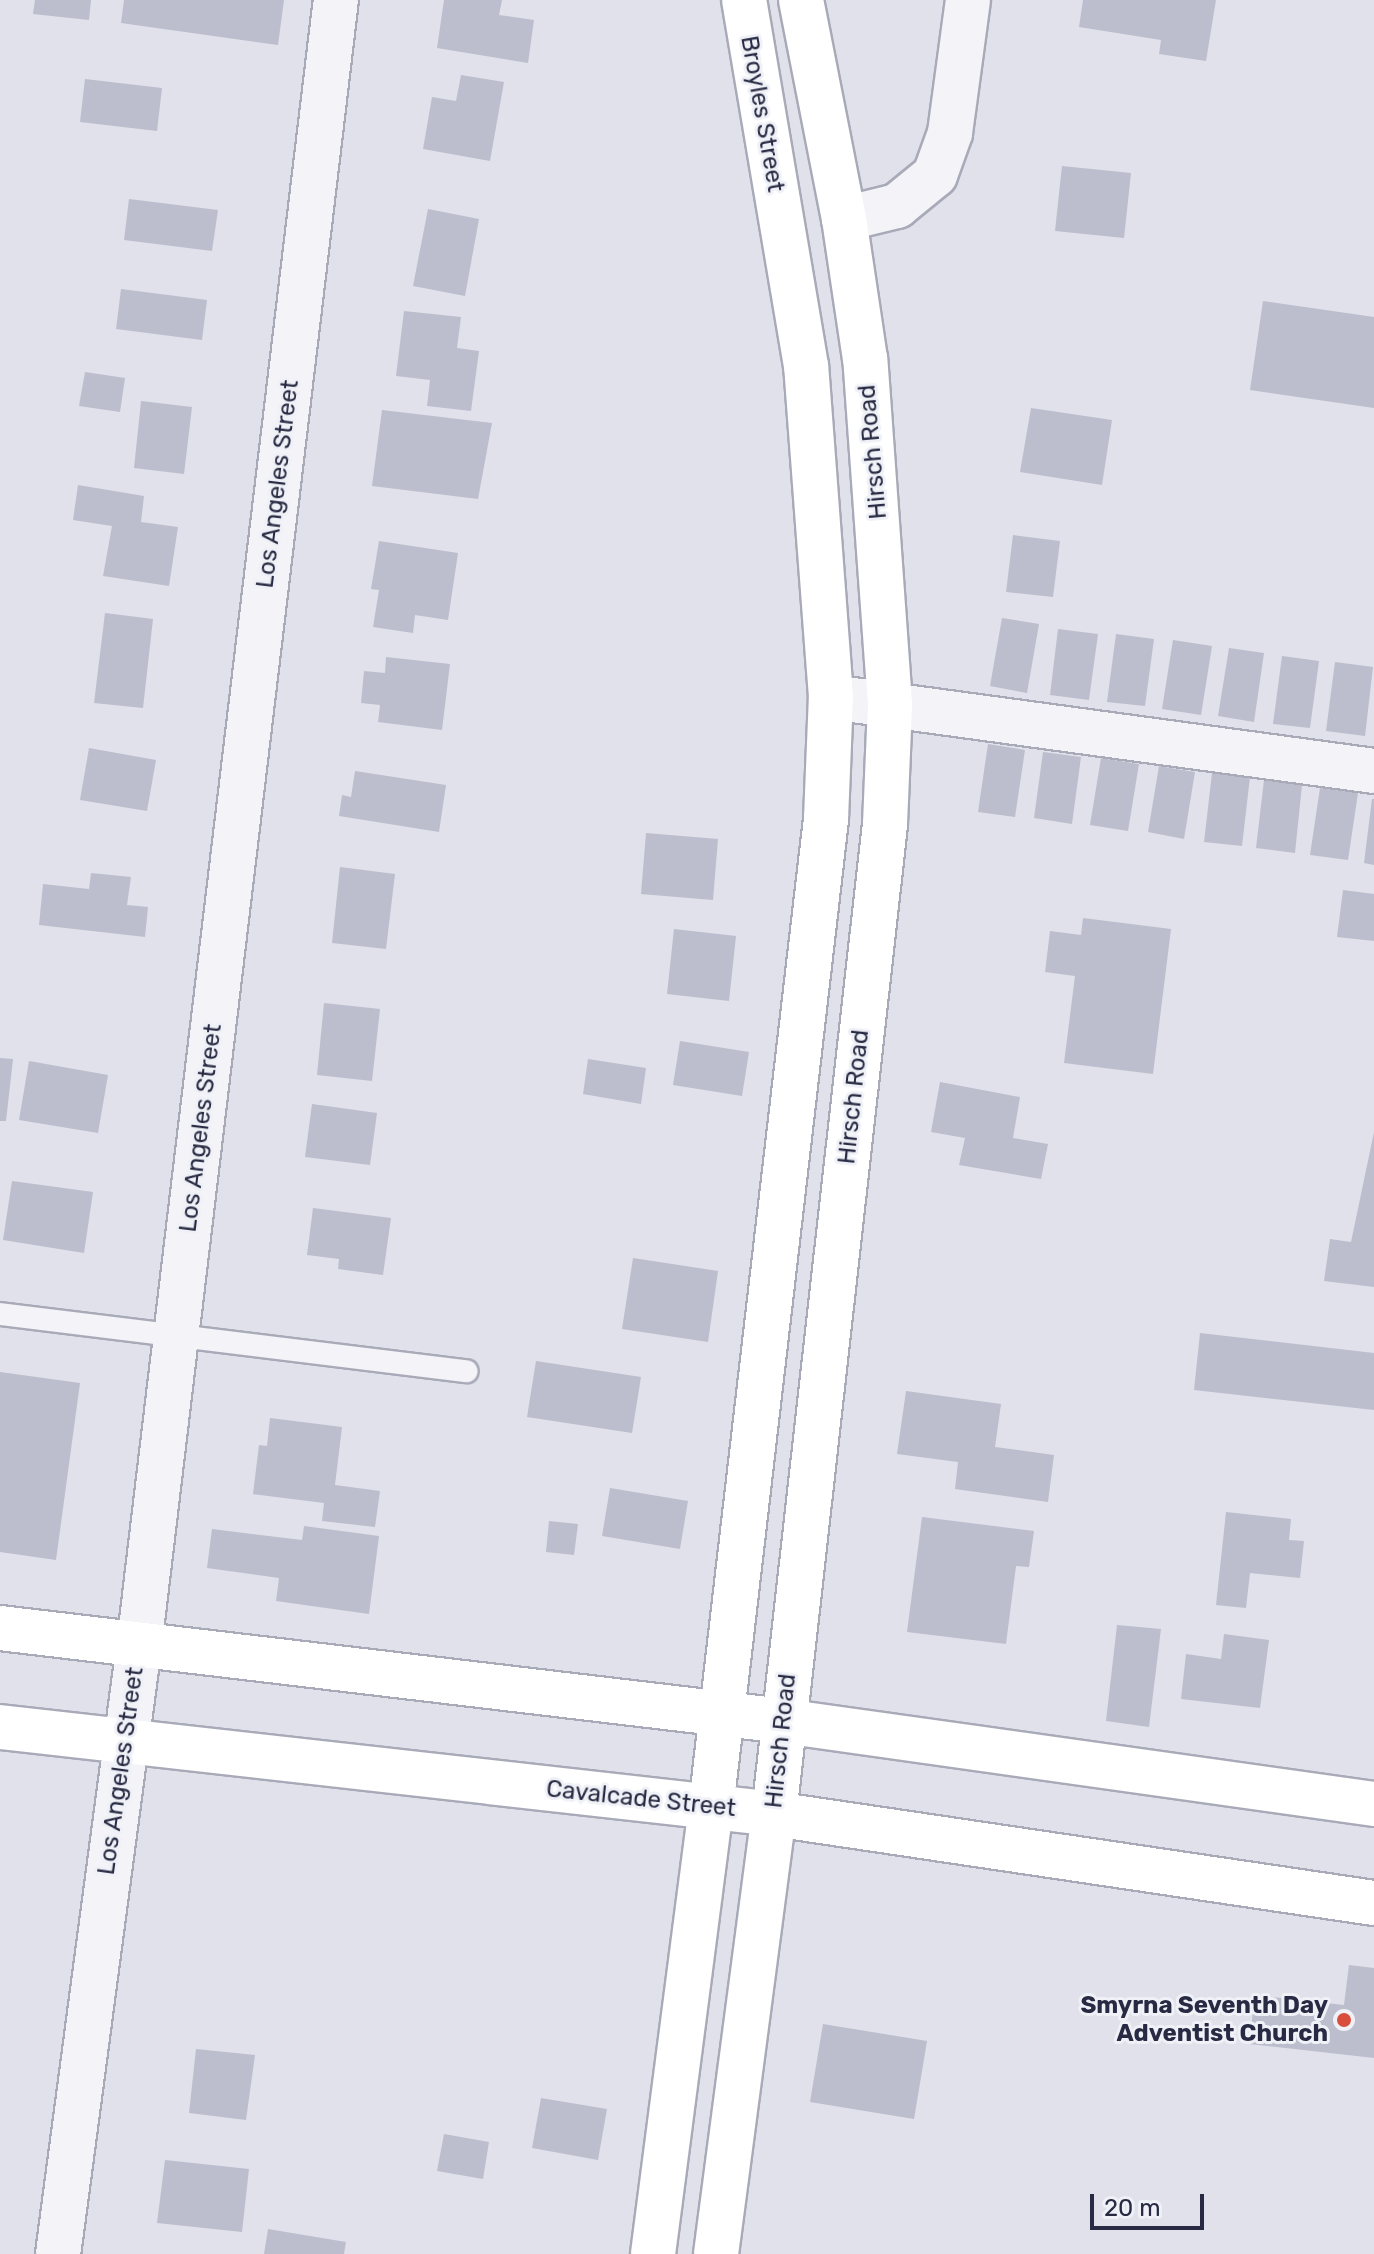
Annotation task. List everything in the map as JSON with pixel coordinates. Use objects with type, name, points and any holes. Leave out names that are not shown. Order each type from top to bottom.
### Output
[{"type":"main road","name":"Broyles Street","points":[[744,0],[783,228],[814,439],[831,697]]},
{"type":"main road","points":[[801,0],[844,219]]},
{"type":"main road","name":"Hirsch Road","points":[[716,2254],[774,1814],[885,824],[890,704],[876,462],[844,219]]},
{"type":"main road","points":[[653,2254],[711,1807],[826,819],[831,697]]},
{"type":"main road","points":[[0,1628],[783,1721],[1374,1804]]},
{"type":"main road","name":"Cavalcade Street","points":[[0,1727],[774,1814],[1374,1903]]},
{"type":"street","name":"Los Angeles Street","points":[[58,2254],[139,1646],[336,0]]},
{"type":"street","points":[[844,219],[897,206],[935,175],[950,133],[968,0]]},
{"type":"street","points":[[831,697],[1374,771]]},
{"type":"lane","points":[[0,1314],[176,1333],[467,1371]]},
{"type":"building","points":[[35,0],[91,0],[89,20],[33,14]]},
{"type":"building","points":[[124,0],[284,0],[278,45],[121,23]]},
{"type":"building","points":[[444,0],[502,0],[499,15],[534,20],[528,63],[437,48]]},
{"type":"building","points":[[1083,0],[1216,0],[1206,61],[1159,54],[1161,40],[1079,27]]},
{"type":"building","points":[[461,75],[504,82],[490,161],[423,149],[432,97],[456,101]]},
{"type":"building","points":[[85,79],[162,88],[157,131],[80,122]]},
{"type":"building","points":[[1062,166],[1131,173],[1124,238],[1055,231]]},
{"type":"building","points":[[129,199],[218,210],[212,251],[124,240]]},
{"type":"building","points":[[428,209],[479,219],[465,296],[413,286]]},
{"type":"building","points":[[121,289],[207,300],[202,340],[116,329]]},
{"type":"building","points":[[1263,301],[1374,317],[1374,408],[1250,390]]},
{"type":"building","points":[[404,311],[461,317],[457,348],[479,351],[471,411],[427,406],[430,380],[396,376]]},
{"type":"building","points":[[85,372],[125,378],[120,412],[79,406]]},
{"type":"building","points":[[141,401],[192,407],[184,474],[134,468]]},
{"type":"building","points":[[1031,408],[1112,420],[1102,485],[1020,472]]},
{"type":"building","points":[[382,410],[492,423],[478,499],[372,486]]},
{"type":"building","points":[[78,485],[144,496],[141,522],[178,527],[169,586],[103,576],[112,526],[73,520]]},
{"type":"building","points":[[1013,535],[1060,541],[1053,597],[1006,592]]},
{"type":"building","points":[[379,541],[458,553],[448,620],[415,615],[413,633],[373,627],[379,590],[371,589]]},
{"type":"building","points":[[105,613],[153,619],[143,708],[94,703]]},
{"type":"building","points":[[1002,618],[1039,624],[1027,693],[990,686]]},
{"type":"building","points":[[1058,629],[1098,634],[1089,700],[1050,695]]},
{"type":"building","points":[[1116,634],[1154,639],[1145,706],[1107,702]]},
{"type":"building","points":[[1173,640],[1212,646],[1201,715],[1162,709]]},
{"type":"building","points":[[1229,648],[1264,653],[1254,722],[1218,716]]},
{"type":"building","points":[[1282,656],[1319,661],[1310,728],[1273,724]]},
{"type":"building","points":[[386,657],[450,664],[442,730],[378,722],[380,705],[361,703],[364,671],[385,673]]},
{"type":"building","points":[[1335,662],[1373,667],[1365,736],[1326,731]]},
{"type":"building","points":[[988,744],[1025,750],[1015,817],[978,812]]},
{"type":"building","points":[[89,748],[156,760],[147,811],[80,800]]},
{"type":"building","points":[[1043,752],[1081,757],[1072,824],[1034,818]]},
{"type":"building","points":[[1101,758],[1139,764],[1128,831],[1090,825]]},
{"type":"building","points":[[1159,766],[1195,772],[1184,839],[1148,832]]},
{"type":"building","points":[[355,771],[446,785],[439,832],[339,816],[342,795],[351,797]]},
{"type":"building","points":[[1212,773],[1250,777],[1242,846],[1204,842]]},
{"type":"building","points":[[1264,780],[1302,785],[1295,853],[1256,848]]},
{"type":"building","points":[[1320,788],[1358,793],[1348,860],[1310,855]]},
{"type":"building","points":[[1374,799],[1374,865],[1364,863]]},
{"type":"building","points":[[646,833],[718,839],[713,900],[641,894]]},
{"type":"building","points":[[340,867],[395,874],[386,949],[332,943]]},
{"type":"building","points":[[91,873],[131,877],[127,905],[148,907],[145,937],[39,925],[43,884],[89,889]]},
{"type":"building","points":[[1343,890],[1374,894],[1374,941],[1337,937]]},
{"type":"building","points":[[1083,918],[1171,929],[1153,1074],[1064,1063],[1075,976],[1045,972],[1050,931],[1081,935]]},
{"type":"building","points":[[674,929],[736,936],[729,1001],[667,994]]},
{"type":"building","points":[[324,1003],[380,1009],[372,1081],[317,1075]]},
{"type":"building","points":[[680,1041],[749,1052],[742,1096],[673,1085]]},
{"type":"building","points":[[0,1058],[13,1059],[6,1121],[0,1121]]},
{"type":"building","points":[[588,1059],[646,1068],[641,1104],[583,1094]]},
{"type":"building","points":[[29,1061],[108,1075],[98,1133],[19,1120]]},
{"type":"building","points":[[940,1082],[1020,1097],[1013,1138],[1048,1144],[1041,1179],[959,1165],[965,1138],[931,1132]]},
{"type":"building","points":[[312,1104],[377,1113],[370,1165],[305,1157]]},
{"type":"building","points":[[1374,1132],[1374,1287],[1324,1281],[1330,1239],[1351,1242]]},
{"type":"building","points":[[12,1181],[93,1192],[84,1253],[3,1240]]},
{"type":"building","points":[[313,1208],[391,1218],[383,1275],[338,1269],[339,1259],[307,1255]]},
{"type":"building","points":[[633,1258],[718,1271],[708,1342],[622,1329]]},
{"type":"building","points":[[1200,1333],[1374,1353],[1374,1410],[1194,1390]]},
{"type":"building","points":[[536,1361],[641,1377],[632,1433],[527,1417]]},
{"type":"building","points":[[0,1372],[80,1383],[56,1560],[0,1552]]},
{"type":"building","points":[[906,1391],[1001,1404],[995,1447],[1054,1455],[1048,1502],[955,1489],[958,1462],[897,1454]]},
{"type":"building","points":[[270,1418],[342,1427],[335,1485],[380,1491],[375,1527],[322,1521],[324,1503],[253,1494],[259,1445],[267,1446]]},
{"type":"building","points":[[610,1488],[688,1501],[680,1549],[602,1536]]},
{"type":"building","points":[[1226,1512],[1291,1519],[1289,1540],[1304,1541],[1300,1578],[1250,1573],[1246,1608],[1216,1605]]},
{"type":"building","points":[[922,1517],[1034,1531],[1029,1567],[1016,1566],[1006,1644],[907,1632]]},
{"type":"building","points":[[549,1521],[578,1524],[574,1555],[546,1552]]},
{"type":"building","points":[[304,1526],[379,1536],[369,1614],[276,1601],[279,1578],[207,1568],[212,1529],[302,1540]]},
{"type":"building","points":[[1117,1625],[1161,1629],[1149,1727],[1106,1721]]},
{"type":"building","points":[[1224,1634],[1269,1640],[1260,1708],[1181,1699],[1186,1654],[1221,1659]]},
{"type":"building","points":[[1349,1965],[1374,1968],[1374,2058],[1249,2044],[1255,1995],[1344,2005]]},
{"type":"building","points":[[823,2024],[927,2041],[914,2119],[810,2102]]},
{"type":"building","points":[[196,2049],[255,2055],[246,2120],[189,2113]]},
{"type":"building","points":[[541,2098],[607,2109],[598,2160],[532,2148]]},
{"type":"building","points":[[444,2134],[489,2142],[483,2179],[437,2171]]},
{"type":"building","points":[[165,2160],[249,2169],[242,2232],[157,2223]]},
{"type":"building","points":[[268,2229],[346,2242],[344,2254],[264,2254]]},
{"type":"place","name":"Smyrna Seventh Day Adventist Church","points":[[1344,2020]]}]
